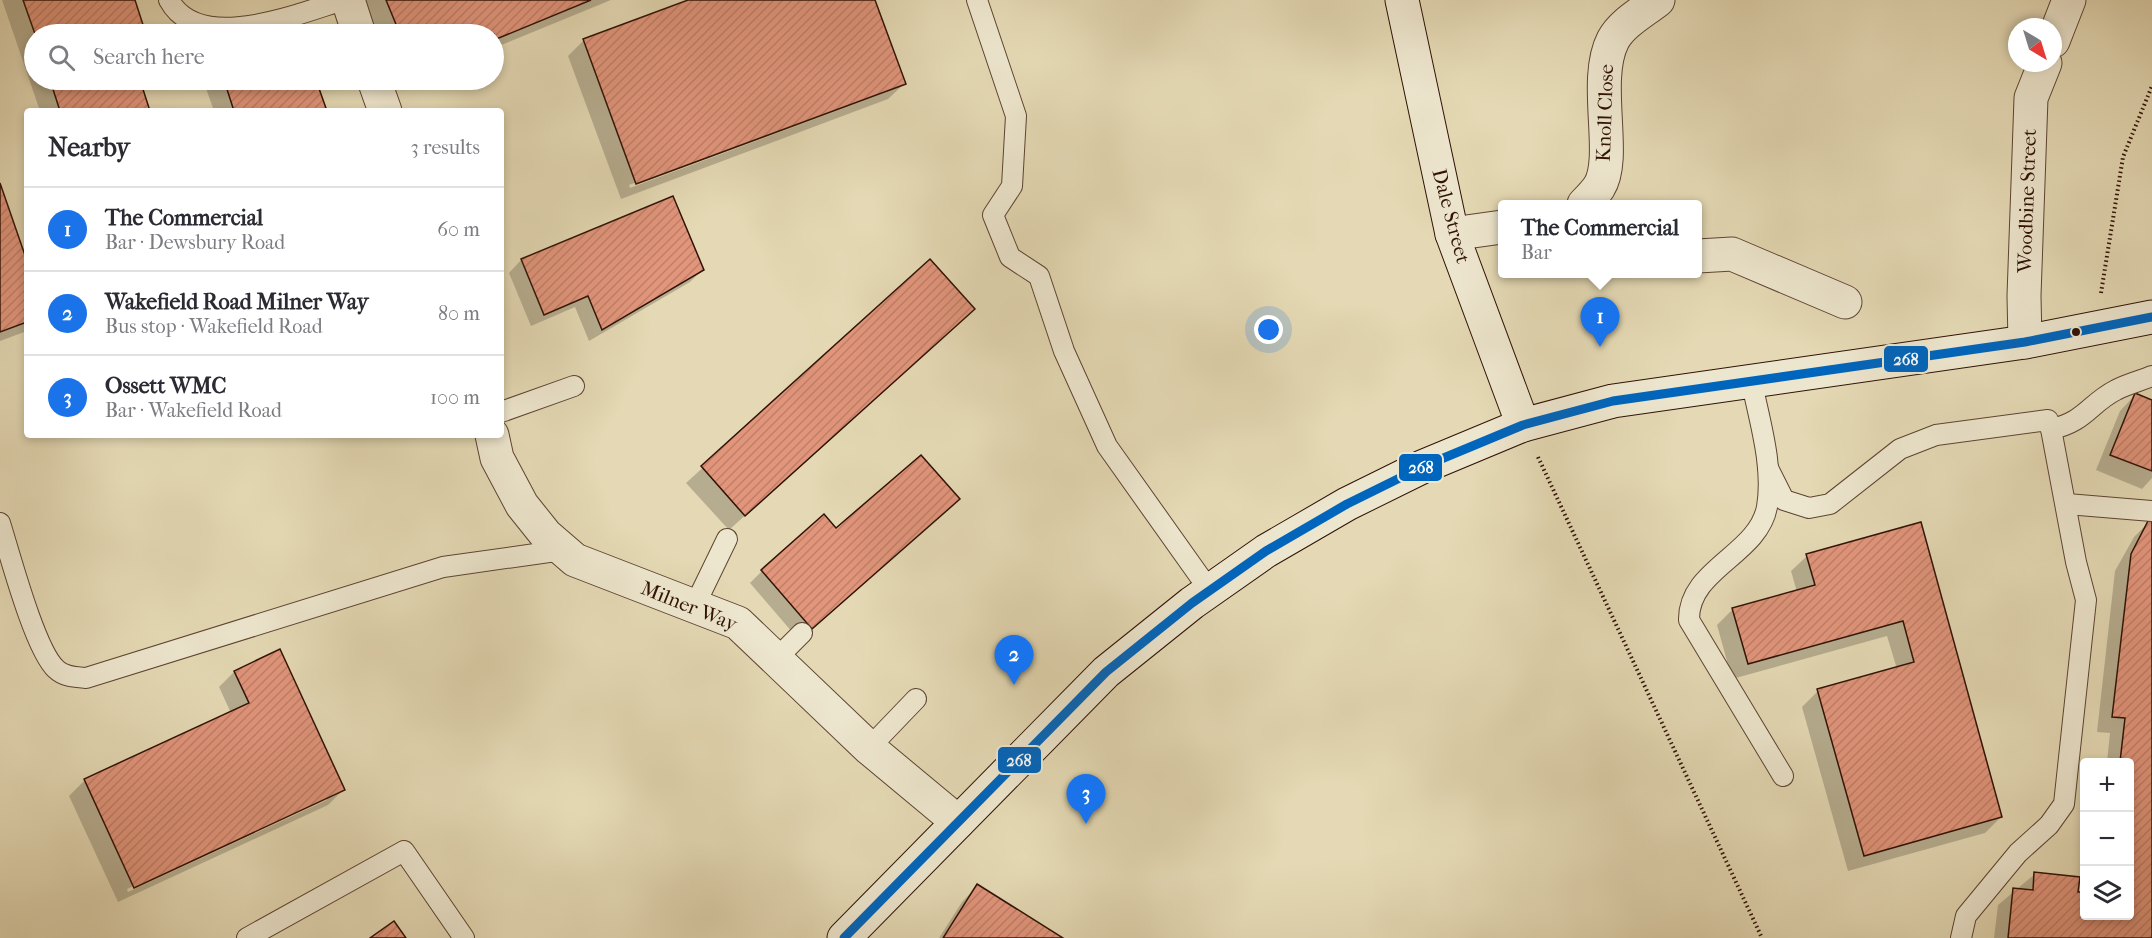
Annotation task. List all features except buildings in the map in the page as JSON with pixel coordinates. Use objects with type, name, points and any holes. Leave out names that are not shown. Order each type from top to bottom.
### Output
[{"type":"street","points":[[348,0],[356,24]]},
{"type":"street","name":"Dale Street","points":[[1402,0],[1452,234],[1523,425]]},
{"type":"street","name":"Knoll Close","points":[[1588,200],[1601,185],[1606,161],[1605,71],[1608,54],[1614,39],[1627,24],[1658,0]]},
{"type":"street","points":[[2062,18],[2069,0]]},
{"type":"street","name":"Woodbine Street","points":[[2025,342],[2024,296],[2031,98],[2041,72]]},
{"type":"street","points":[[378,90],[384,108]]},
{"type":"street","points":[[1452,234],[1498,228]]},
{"type":"street","points":[[1702,256],[1732,254],[1845,302]]},
{"type":"street","points":[[844,938],[1106,672],[1210,591],[1266,551],[1347,504],[1422,467],[1523,425],[1614,400],[2025,342],[2152,317]]},
{"type":"street","name":"Milner Way","points":[[493,438],[497,458],[522,505],[546,536],[575,560],[738,622],[869,748],[958,822]]},
{"type":"lane","points":[[169,0],[176,11],[194,24]]},
{"type":"lane","points":[[252,24],[268,22],[343,0]]},
{"type":"lane","points":[[977,0],[1016,116],[1012,186],[993,215],[1010,257],[1039,276],[1064,351],[1107,446],[1210,591]]},
{"type":"lane","points":[[2051,429],[2067,426],[2081,419],[2115,390],[2152,376]]},
{"type":"lane","points":[[1751,380],[1767,466],[1767,507],[1760,524],[1694,594],[1689,620],[1783,776]]},
{"type":"lane","points":[[504,411],[574,386]]},
{"type":"lane","points":[[1767,466],[1785,500],[1809,508],[1830,504],[1900,449],[1936,435],[2048,420],[2067,504],[2076,562],[2086,600],[2064,804],[2049,825],[2018,853],[1966,916],[1961,938]]},
{"type":"lane","points":[[2067,504],[2152,511]]},
{"type":"lane","points":[[0,523],[42,649],[56,670],[71,677],[86,678],[443,567],[563,550]]},
{"type":"lane","points":[[694,607],[727,539]]},
{"type":"lane","points":[[777,658],[802,633]]},
{"type":"lane","points":[[869,748],[916,699]]},
{"type":"lane","points":[[248,938],[404,851],[465,938]]},
{"type":"path","points":[[2096,328],[2123,157],[2152,86]]},
{"type":"path","points":[[1523,425],[1762,938]]},
{"type":"transit line","name":"268","points":[[844,938],[1106,672],[1192,603],[1266,551],[1347,504],[1422,467],[1523,425],[1613,401],[2025,342],[2152,317]]},
{"type":"place","name":"The Commercial","points":[[1600,347]]},
{"type":"place","name":"Wakefield Road Milner Way","points":[[1014,685]]},
{"type":"place","name":"Ossett WMC","points":[[1086,824]]}]
